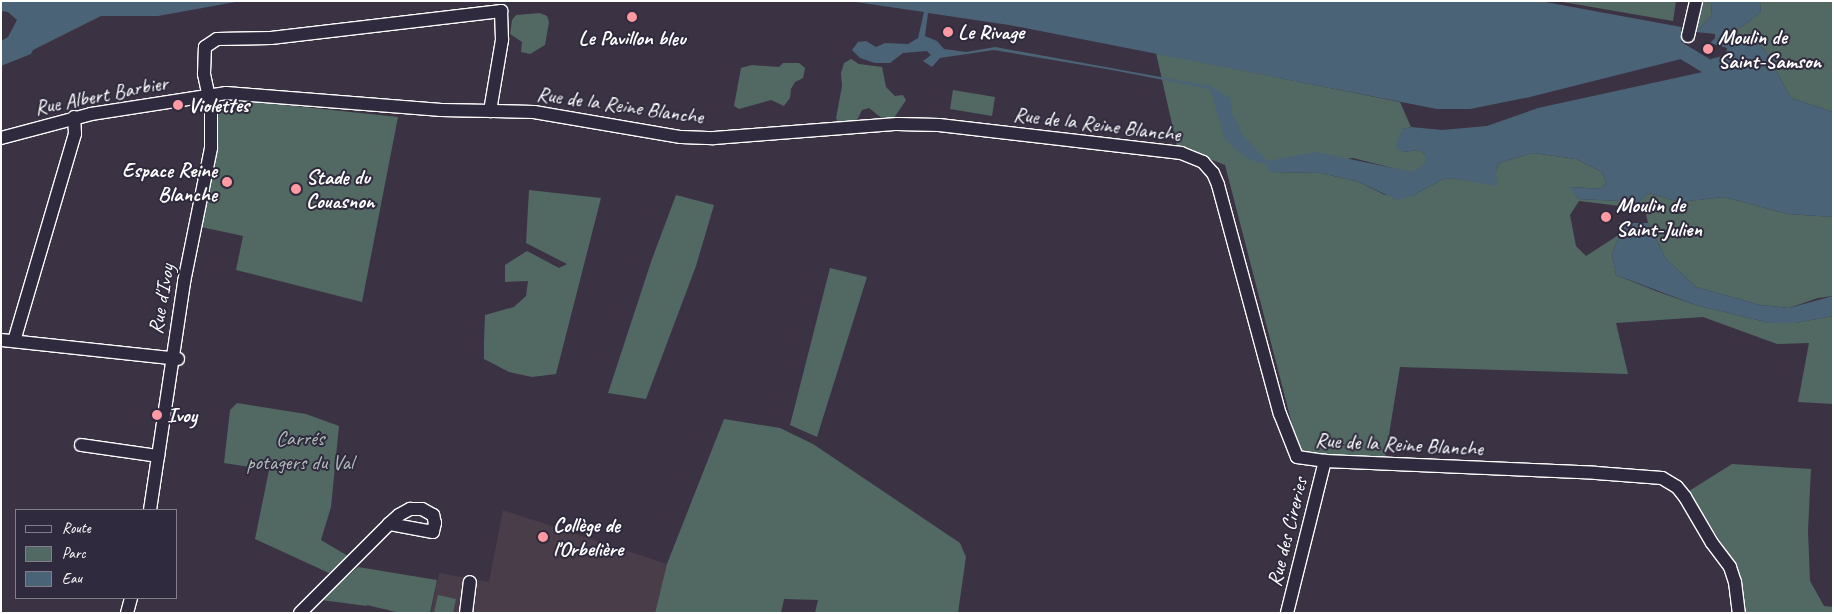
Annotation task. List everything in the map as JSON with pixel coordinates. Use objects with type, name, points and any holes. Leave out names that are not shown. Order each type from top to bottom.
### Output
[{"type":"street","points":[[1688,36],[1696,1]]},
{"type":"street","name":"Rue d'Ivoy","points":[[150,509],[176,359],[184,282],[211,148],[209,95],[204,74],[206,47],[217,39],[270,38],[501,11],[502,40],[490,111]]},
{"type":"street","name":"Rue de la Reine Blanche","points":[[209,95],[226,93],[441,110],[534,112],[682,137],[714,138],[897,124],[939,125],[1181,152],[1204,162],[1213,173],[1218,185],[1280,414],[1293,452],[1302,459],[1325,461],[1662,478],[1677,487],[1686,497],[1712,543],[1730,567],[1735,582],[1739,613]]},
{"type":"street","name":"Rue Albert Barbier","points":[[1,138],[74,118],[209,95]]},
{"type":"street","points":[[74,118],[74,134],[7,340],[176,359]]},
{"type":"street","points":[[81,445],[158,456]]},
{"type":"street","name":"Rue des Cireries","points":[[1287,613],[1325,461]]},
{"type":"street","points":[[300,613],[389,524]]},
{"type":"street","points":[[466,613],[470,582]]},
{"type":"street","points":[[127,613],[131,599]]},
{"type":"shaded area","name":"Collège de l'Orbelière","points":[[503,510],[667,564],[655,613],[431,613],[439,573],[489,582]]},
{"type":"green space","points":[[1557,1],[1676,1],[1673,21]]},
{"type":"green space","points":[[1701,1],[1712,1],[1711,16],[1696,32],[1696,15]]},
{"type":"green space","points":[[1760,1],[1833,1],[1833,112],[1791,98],[1765,50],[1759,45],[1739,43],[1732,28],[1740,28],[1761,12]]},
{"type":"green space","points":[[540,13],[547,16],[549,22],[545,45],[530,54],[521,52],[522,42],[510,34],[512,20],[516,15]]},
{"type":"green space","points":[[1156,53],[1400,102],[1411,127],[1403,129],[1402,152],[1419,150],[1425,154],[1427,163],[1412,173],[1353,158],[1270,172],[1321,173],[1359,182],[1385,195],[1412,196],[1441,180],[1450,178],[1496,185],[1496,171],[1499,163],[1533,153],[1576,159],[1602,172],[1606,182],[1602,189],[1571,187],[1578,199],[1620,201],[1629,206],[1634,206],[1648,193],[1680,202],[1724,197],[1788,214],[1833,217],[1833,296],[1818,298],[1789,308],[1760,305],[1696,287],[1666,259],[1648,223],[1645,209],[1579,201],[1570,215],[1576,246],[1586,256],[1620,234],[1612,254],[1616,275],[1656,291],[1696,305],[1770,323],[1795,323],[1833,316],[1833,404],[1798,402],[1809,343],[1777,344],[1703,317],[1616,323],[1628,374],[1400,367],[1385,459],[1300,455],[1225,165],[1177,146]]},
{"type":"green space","points":[[851,59],[859,64],[882,67],[886,87],[895,96],[903,95],[906,100],[894,118],[884,120],[869,108],[862,110],[857,120],[839,124],[836,118],[842,86],[841,73],[844,63]]},
{"type":"green space","points":[[783,63],[799,63],[805,68],[803,78],[795,82],[791,89],[790,98],[784,106],[771,100],[739,109],[734,106],[741,68],[752,65],[779,67]]},
{"type":"green space","points":[[953,90],[995,97],[992,116],[950,109]]},
{"type":"green space","name":"Stade du Couasnon","points":[[228,99],[398,117],[362,302],[236,270],[243,236],[201,227],[216,108]]},
{"type":"green space","points":[[529,190],[601,198],[556,374],[532,377],[509,372],[484,359],[485,315],[514,307],[526,296],[528,281],[505,282],[505,265],[527,251],[559,268],[567,264],[526,243]]},
{"type":"green space","points":[[676,195],[714,205],[696,266],[646,399],[608,393],[652,259]]},
{"type":"green space","points":[[830,268],[867,277],[817,437],[790,425]]},
{"type":"green space","name":"Carrés potagers du Val","points":[[237,403],[306,414],[339,426],[331,507],[321,540],[348,556],[329,573],[255,539],[269,470],[224,463],[230,410]]},
{"type":"green space","points":[[724,419],[780,428],[813,444],[960,543],[966,557],[958,613],[815,613],[818,600],[784,599],[781,613],[655,613],[667,564]]},
{"type":"green space","points":[[1732,464],[1811,469],[1808,531],[1810,581],[1824,606],[1833,607],[1833,613],[1741,613],[1739,572],[1689,491]]},
{"type":"green space","points":[[358,567],[437,580],[430,613],[400,613],[367,605],[321,600]]},
{"type":"green space","points":[[438,595],[456,599],[453,613],[434,613]]},
{"type":"water","points":[[1,1],[241,1],[158,16],[101,16],[33,50],[31,54],[1,66],[1,41],[8,37],[17,20],[8,12],[1,11]]},
{"type":"water","points":[[849,1],[1540,1],[1681,27],[1681,59],[1530,97],[1470,109],[1437,109],[1009,25],[928,13],[925,36],[937,41],[944,49],[966,52],[995,47],[1210,86],[1230,98],[1232,113],[1243,135],[1267,161],[1316,152],[1412,172],[1426,163],[1425,154],[1419,150],[1402,152],[1395,147],[1403,129],[1411,127],[1442,130],[1487,126],[1538,108],[1712,70],[1711,59],[1726,55],[1727,48],[1710,43],[1715,38],[1715,34],[1696,32],[1711,16],[1712,1],[1760,1],[1761,12],[1740,28],[1732,29],[1739,43],[1759,45],[1765,50],[1791,98],[1833,112],[1833,217],[1788,214],[1724,197],[1680,202],[1648,193],[1634,206],[1629,206],[1620,201],[1578,199],[1570,187],[1602,189],[1606,182],[1602,172],[1576,159],[1533,153],[1499,163],[1496,171],[1497,186],[1450,178],[1441,180],[1412,196],[1397,200],[1359,182],[1321,173],[1270,172],[1267,165],[1246,158],[1225,139],[1210,89],[994,50],[940,58],[932,67],[923,61],[931,55],[927,51],[903,53],[890,63],[875,63],[860,58],[852,50],[858,42],[866,41],[876,47],[885,43],[908,44],[918,38],[924,12]]},
{"type":"water","points":[[1619,223],[1648,223],[1666,259],[1696,287],[1760,305],[1789,308],[1833,296],[1833,316],[1795,323],[1770,323],[1696,305],[1616,275],[1612,254],[1620,234]]},
{"type":"waterway","points":[[1662,46],[1677,48],[1730,80]]},
{"type":"place","name":"Le Pavillon bleu","points":[[632,17]]},
{"type":"place","name":"Le Rivage","points":[[948,32]]},
{"type":"place","name":"Moulin de Saint-Samson","points":[[1708,49]]},
{"type":"place","name":"Violettes","points":[[178,105]]},
{"type":"place","name":"Espace Reine Blanche","points":[[227,182]]},
{"type":"place","name":"Stade du Couasnon","points":[[296,189]]},
{"type":"place","name":"Moulin de Saint-Julien","points":[[1606,217]]},
{"type":"place","name":"Ivoy","points":[[157,415]]},
{"type":"place","name":"Collège de l'Orbelière","points":[[543,537]]}]
